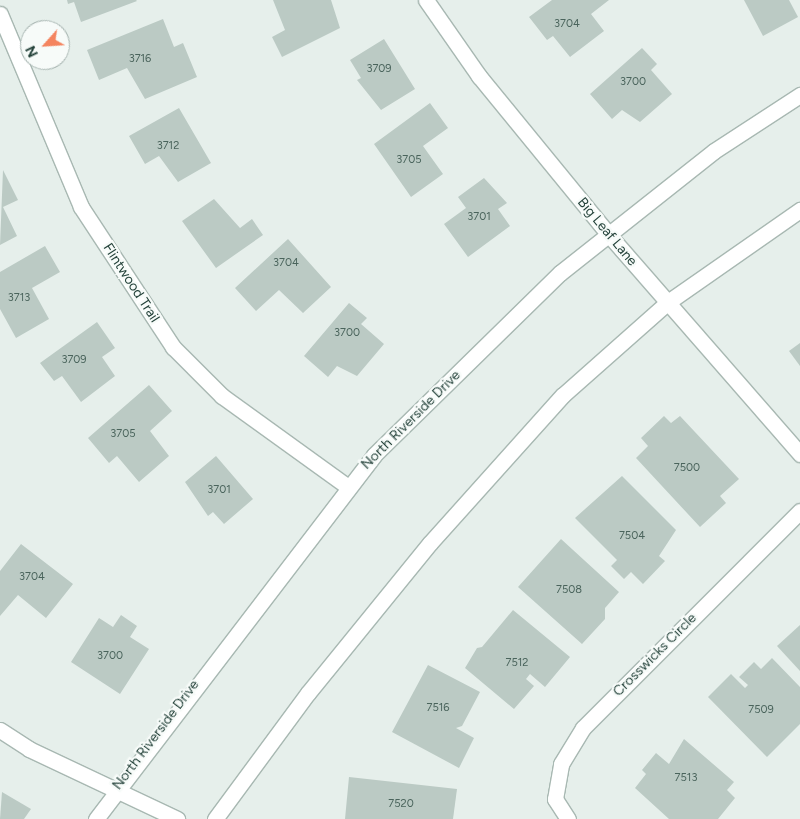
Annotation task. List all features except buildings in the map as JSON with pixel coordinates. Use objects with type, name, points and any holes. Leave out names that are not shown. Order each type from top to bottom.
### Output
[{"type":"main road","name":"Big Leaf Lane","points":[[426,0],[479,76],[609,235],[800,454]]},
{"type":"main road","name":"Flintwood Trail","points":[[0,14],[81,207],[173,347],[222,396],[347,486]]},
{"type":"main road","name":"North Riverside Drive","points":[[96,819],[114,790],[347,486],[560,273],[714,152],[800,95]]},
{"type":"main road","points":[[215,819],[308,693],[430,543],[563,395],[668,302],[800,210]]},
{"type":"main road","name":"Crosswicks Circle","points":[[568,819],[555,799],[561,764],[583,728],[800,511]]},
{"type":"main road","points":[[0,730],[29,749],[177,819]]}]
